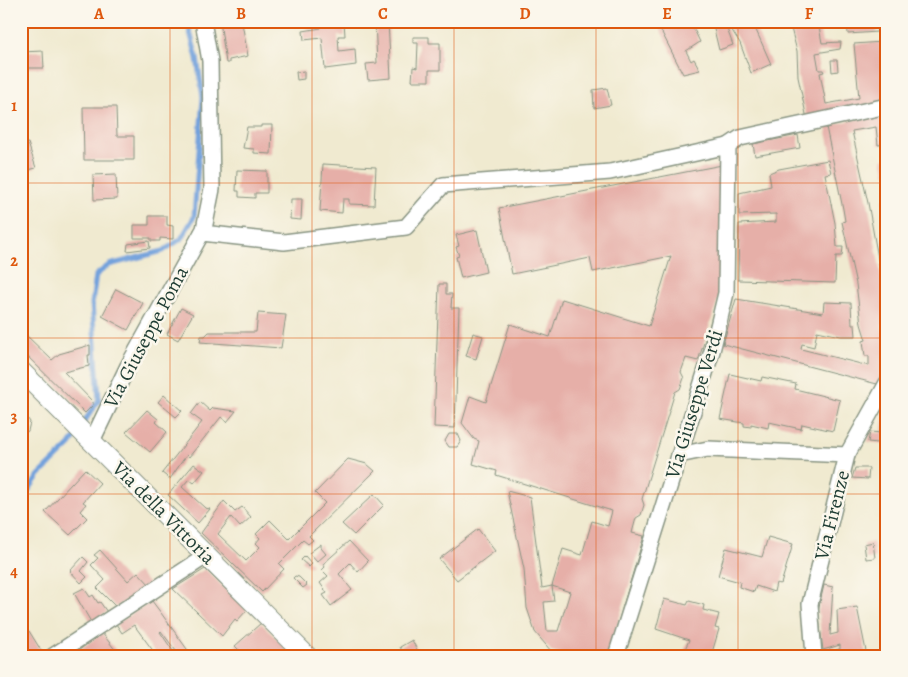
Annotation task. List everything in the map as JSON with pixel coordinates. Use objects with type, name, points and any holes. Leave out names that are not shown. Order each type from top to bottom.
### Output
[{"type":"street","name":"Via Giuseppe Poma","points":[[81,430],[128,366],[202,233],[212,189],[210,61],[203,21]]},
{"type":"street","points":[[202,233],[284,242],[406,227],[443,185],[610,172],[728,146],[740,138],[887,106]]},
{"type":"street","name":"Via Giuseppe Verdi","points":[[616,656],[712,350],[726,293],[728,146]]},
{"type":"street","name":"Via della Vittoria","points":[[21,371],[307,656]]},
{"type":"street","name":"Via Firenze","points":[[814,656],[810,604],[847,455],[887,383]]},
{"type":"street","points":[[679,455],[708,448],[847,455]]},
{"type":"street","points":[[53,656],[206,556]]},
{"type":"building","points":[[220,21],[247,21],[242,23],[248,56],[229,60],[229,63],[226,63]]},
{"type":"building","points":[[320,21],[344,21],[345,36],[338,36],[339,51],[355,49],[356,65],[325,69],[322,38],[304,40],[303,31],[321,28]]},
{"type":"building","points":[[375,21],[388,21],[391,78],[368,80],[366,64],[377,63]]},
{"type":"building","points":[[656,21],[690,21],[700,42],[686,51],[691,61],[694,59],[700,70],[683,74]]},
{"type":"building","points":[[712,21],[724,21],[733,45],[719,50]]},
{"type":"building","points":[[726,21],[752,21],[771,64],[751,73],[740,43]]},
{"type":"building","points":[[789,21],[818,21],[822,43],[841,42],[840,49],[816,53],[819,70],[824,72],[820,73],[826,104],[859,98],[854,44],[882,42],[882,44],[887,44],[887,102],[807,119],[798,77],[797,51]]},
{"type":"building","points":[[847,21],[876,21],[877,32],[848,34]]},
{"type":"building","points":[[413,37],[429,37],[429,43],[440,43],[440,70],[429,70],[429,81],[412,81],[413,67],[417,68],[418,43],[413,43]]},
{"type":"building","points":[[43,51],[44,68],[21,68],[21,52]]},
{"type":"building","points":[[831,60],[837,60],[838,71],[832,72]]},
{"type":"building","points":[[304,71],[304,79],[297,80],[296,72]]},
{"type":"building","points":[[607,88],[611,105],[594,108],[593,90]]},
{"type":"building","points":[[83,107],[116,107],[117,136],[134,136],[134,160],[84,160]]},
{"type":"building","points":[[887,112],[887,144],[878,145],[876,127],[852,131],[868,203],[887,308],[887,324],[882,325],[884,337],[887,337],[887,373],[877,384],[723,344],[736,299],[823,313],[824,302],[851,303],[852,325],[855,325],[856,336],[841,336],[817,331],[814,347],[802,344],[801,349],[869,366],[869,356],[865,356],[863,341],[866,340],[861,324],[856,284],[842,222],[845,221],[843,209],[826,127],[823,127]]},
{"type":"building","points":[[261,125],[272,125],[271,154],[254,153],[254,149],[243,148],[247,127],[261,127]]},
{"type":"building","points":[[798,135],[800,148],[755,156],[753,144]]},
{"type":"building","points":[[28,143],[36,168],[21,172],[21,145]]},
{"type":"building","points":[[887,158],[887,174],[886,175],[882,159]]},
{"type":"building","points":[[828,160],[831,173],[825,174],[835,223],[837,247],[843,247],[842,256],[836,256],[835,283],[738,280],[739,224],[776,222],[776,214],[739,215],[739,193],[771,186],[769,173],[779,169]]},
{"type":"building","points":[[323,164],[376,167],[374,205],[349,204],[349,199],[343,199],[342,213],[320,211]]},
{"type":"building","points":[[722,165],[723,284],[698,361],[686,358],[681,372],[684,378],[680,389],[675,392],[642,499],[644,505],[641,515],[636,518],[632,533],[644,536],[608,656],[569,656],[551,651],[535,632],[527,608],[524,569],[507,491],[530,497],[542,588],[552,586],[563,549],[582,555],[592,521],[608,526],[612,511],[496,475],[497,471],[473,464],[479,441],[474,439],[462,423],[470,396],[486,402],[510,324],[550,337],[562,299],[649,326],[671,256],[593,272],[590,258],[512,274],[499,208]],"holes":[[[552,586],[570,592],[558,631],[547,631],[544,602],[554,601]]]},
{"type":"building","points":[[237,170],[267,171],[267,193],[255,193],[255,198],[239,197],[239,191],[236,191]]},
{"type":"building","points":[[116,174],[117,199],[94,200],[93,175]]},
{"type":"building","points":[[291,199],[302,199],[301,220],[290,219]]},
{"type":"building","points":[[883,200],[887,200],[887,213],[884,213]]},
{"type":"building","points":[[149,216],[167,216],[167,225],[173,226],[173,239],[160,238],[160,241],[151,241],[151,238],[134,238],[134,225],[149,225]]},
{"type":"building","points":[[477,230],[486,272],[461,278],[456,257],[459,256],[456,247],[459,246],[456,235]]},
{"type":"building","points":[[149,241],[150,248],[127,251],[128,244]]},
{"type":"building","points":[[439,284],[446,284],[446,294],[452,294],[451,308],[459,308],[455,428],[434,427]]},
{"type":"building","points":[[116,289],[143,303],[128,330],[102,316]]},
{"type":"building","points":[[181,308],[193,314],[178,340],[167,334]]},
{"type":"building","points":[[258,313],[286,315],[281,348],[200,342],[201,336],[205,336],[209,332],[256,332]]},
{"type":"building","points":[[473,333],[483,336],[476,359],[466,356]]},
{"type":"building","points":[[26,335],[52,360],[59,354],[90,345],[90,355],[88,355],[89,366],[64,372],[93,402],[93,405],[85,413],[21,350],[21,338]]},
{"type":"building","points":[[730,374],[761,381],[762,377],[796,384],[795,389],[840,400],[833,431],[802,424],[801,429],[769,422],[768,428],[751,424],[751,427],[744,426],[744,423],[720,419]]},
{"type":"building","points":[[164,395],[182,411],[176,417],[158,402]]},
{"type":"building","points":[[887,401],[887,444],[868,442],[870,432],[882,433],[884,406]]},
{"type":"building","points":[[200,402],[210,411],[213,408],[236,411],[227,422],[221,417],[189,457],[187,455],[170,479],[162,473],[202,422],[191,414]]},
{"type":"building","points":[[147,410],[158,419],[156,422],[167,432],[150,452],[126,432]]},
{"type":"building","points":[[21,414],[25,415],[30,422],[28,431],[21,436]]},
{"type":"building","points":[[449,434],[458,434],[461,441],[457,447],[449,447],[445,441]]},
{"type":"building","points":[[348,459],[367,464],[375,471],[309,536],[313,540],[308,544],[303,540],[279,564],[284,569],[262,592],[201,533],[224,501],[235,512],[242,507],[251,517],[240,527],[231,517],[218,534],[246,561],[260,547],[256,543],[260,538],[256,534],[270,520],[289,539],[325,503],[315,493]]},
{"type":"building","points":[[194,464],[204,471],[194,483],[189,479],[182,487],[205,508],[210,509],[198,523],[168,495]]},
{"type":"building","points":[[855,468],[869,468],[868,479],[852,478]]},
{"type":"building","points":[[85,469],[100,483],[83,502],[86,504],[80,511],[87,518],[70,535],[45,512]]},
{"type":"building","points":[[374,494],[384,505],[354,535],[342,524]]},
{"type":"building","points":[[478,529],[495,551],[457,580],[439,559]]},
{"type":"building","points":[[768,537],[793,544],[781,584],[776,583],[774,592],[756,586],[754,592],[739,587],[740,582],[718,576],[726,548],[762,557]]},
{"type":"building","points":[[349,541],[368,561],[358,572],[350,563],[339,574],[352,590],[331,606],[323,595],[327,593],[320,583],[328,576],[322,570],[325,567],[323,564]]},
{"type":"building","points":[[873,542],[875,558],[866,559],[864,544]]},
{"type":"building","points":[[321,544],[321,548],[326,554],[317,562],[309,553]]},
{"type":"building","points":[[100,550],[128,581],[138,572],[151,586],[116,607],[97,588],[105,580],[91,565],[98,558],[94,555]]},
{"type":"building","points":[[305,556],[312,564],[309,567],[301,560]]},
{"type":"building","points":[[83,557],[88,562],[81,571],[87,577],[81,583],[70,571]]},
{"type":"building","points":[[205,569],[247,610],[237,621],[235,619],[222,636],[173,589]]},
{"type":"building","points":[[295,576],[299,577],[307,585],[303,588],[293,578]]},
{"type":"building","points":[[824,585],[833,587],[830,635],[838,633],[837,610],[857,607],[867,656],[836,656],[835,650],[840,649],[840,645],[823,650],[818,611]]},
{"type":"building","points":[[84,588],[90,597],[93,595],[107,612],[91,622],[74,593]]},
{"type":"building","points":[[664,599],[687,605],[689,601],[704,605],[703,610],[719,614],[715,628],[719,629],[711,656],[682,656],[689,640],[656,629]]},
{"type":"building","points":[[152,601],[192,656],[176,656],[174,653],[176,651],[161,631],[173,651],[168,656],[157,656],[134,625],[122,633],[116,624]]},
{"type":"building","points":[[261,623],[287,649],[280,656],[245,656],[235,646]]},
{"type":"building","points":[[29,631],[42,652],[35,656],[21,656],[21,636]]},
{"type":"building","points":[[102,633],[120,656],[75,656],[74,654]]},
{"type":"building","points":[[412,640],[420,656],[405,656],[400,647]]},
{"type":"waterway","points":[[82,425],[99,400],[92,303],[96,275],[109,265],[163,251],[181,239],[194,217],[203,97],[197,58],[187,21]]},
{"type":"waterway","points":[[21,501],[39,475],[70,445],[78,433]]}]
